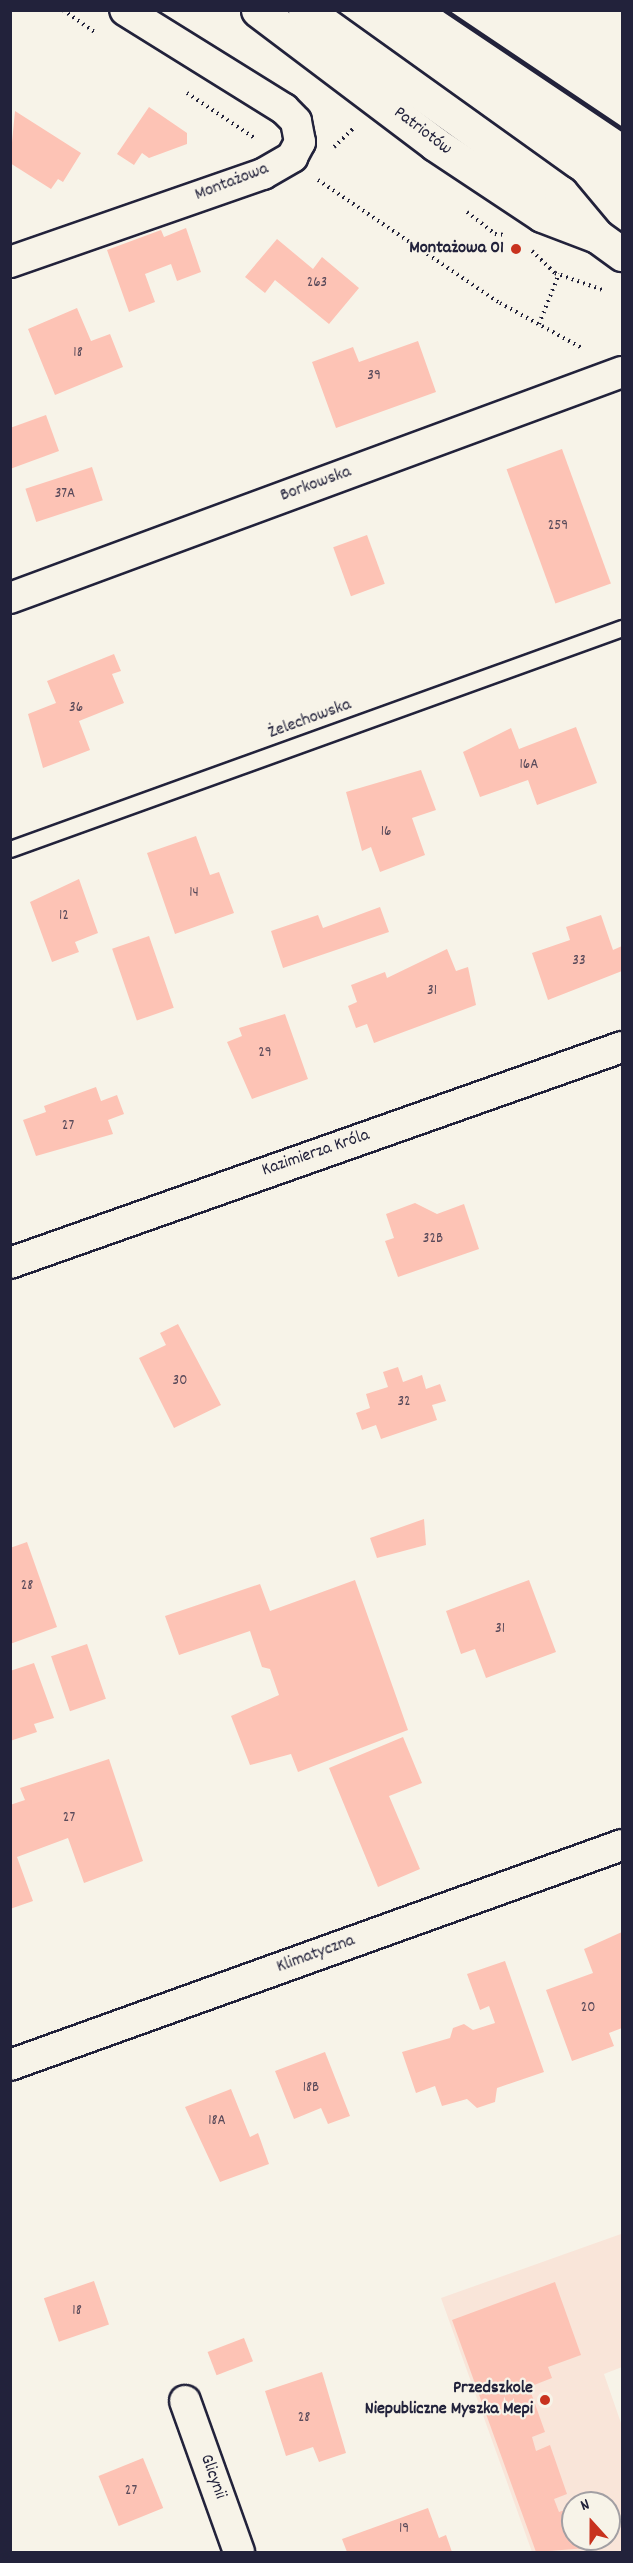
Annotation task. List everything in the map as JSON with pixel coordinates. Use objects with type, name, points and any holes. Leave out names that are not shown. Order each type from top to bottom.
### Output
[{"type":"main road","name":"Patriotów","points":[[258,10],[532,208],[597,236]]},
{"type":"main road","name":"Patriotów","points":[[305,10],[561,193],[597,236],[622,255]]},
{"type":"street","name":"Montażowa","points":[[10,262],[263,174],[300,165],[300,142],[296,121],[284,109],[125,10]]},
{"type":"street","name":"Borkowska","points":[[10,598],[622,372]]},
{"type":"street","name":"Kazimierza Króla","points":[[10,1263],[622,1047]]},
{"type":"street","name":"Klimatyczna","points":[[10,2065],[622,1845]]},
{"type":"street","name":"Glicynii","points":[[185,2401],[240,2553]]},
{"type":"lane","name":"Żelechowska","points":[[10,849],[622,628]]},
{"type":"path","points":[[63,10],[101,36]]},
{"type":"path","points":[[178,87],[300,165],[538,324],[585,350]]},
{"type":"path","points":[[300,165],[362,120]]},
{"type":"path","points":[[538,324],[559,274]]},
{"type":"shaded area","name":"Przedszkole Niepubliczne Myszka Mepi","points":[[621,2234],[622,2367],[604,2374],[622,2426],[622,2552],[532,2552],[441,2298]]},
{"type":"building","points":[[149,107],[187,133],[187,144],[149,158],[142,153],[134,165],[117,154]]},
{"type":"building","points":[[15,111],[81,153],[63,182],[58,179],[51,189],[10,163]]},
{"type":"building","points":[[186,228],[201,272],[177,281],[171,264],[145,274],[155,302],[129,312],[107,250],[161,230],[164,237]]},
{"type":"building","points":[[277,239],[313,269],[322,257],[359,288],[329,324],[275,280],[265,293],[245,277]]},
{"type":"building","points":[[77,308],[91,341],[110,334],[123,367],[55,395],[28,329]]},
{"type":"building","points":[[418,341],[436,392],[336,428],[312,362],[353,347],[359,362]]},
{"type":"building","points":[[46,415],[59,451],[10,469],[10,428]]},
{"type":"building","points":[[562,449],[611,583],[555,604],[507,469]]},
{"type":"building","points":[[92,467],[103,500],[36,522],[25,489]]},
{"type":"building","points":[[367,535],[385,584],[351,596],[333,547]]},
{"type":"building","points":[[114,654],[121,671],[112,674],[124,703],[79,721],[90,750],[43,768],[28,714],[56,703],[47,681]]},
{"type":"building","points":[[576,727],[597,783],[537,805],[528,780],[480,797],[463,752],[511,728],[519,749]]},
{"type":"building","points":[[421,770],[436,810],[412,818],[425,855],[380,872],[371,847],[362,851],[346,792]]},
{"type":"building","points":[[196,836],[210,875],[219,872],[234,913],[175,934],[147,853]]},
{"type":"building","points":[[79,879],[98,933],[75,942],[79,952],[52,962],[30,902]]},
{"type":"building","points":[[380,907],[389,932],[283,968],[271,931],[318,915],[323,928]]},
{"type":"building","points":[[601,915],[613,950],[622,946],[622,971],[548,1000],[532,953],[570,940],[566,927]]},
{"type":"building","points":[[149,936],[174,1008],[137,1021],[112,949]]},
{"type":"building","points":[[447,949],[456,971],[468,967],[476,1005],[374,1043],[367,1024],[356,1028],[348,1006],[357,1002],[351,985],[385,972],[387,978]]},
{"type":"building","points":[[285,1014],[308,1079],[252,1099],[227,1042],[242,1036],[239,1028]]},
{"type":"building","points":[[96,1087],[101,1101],[117,1095],[124,1114],[108,1120],[113,1134],[36,1156],[23,1120],[46,1112],[44,1106]]},
{"type":"building","points":[[415,1203],[437,1214],[464,1204],[479,1249],[398,1277],[385,1241],[394,1238],[386,1214]]},
{"type":"building","points":[[178,1324],[221,1405],[174,1428],[139,1358],[166,1345],[160,1333]]},
{"type":"building","points":[[398,1367],[403,1382],[422,1375],[426,1389],[440,1384],[446,1401],[432,1405],[437,1420],[381,1439],[376,1425],[362,1430],[356,1413],[370,1408],[366,1394],[388,1387],[383,1372]]},
{"type":"building","points":[[424,1519],[426,1545],[377,1558],[370,1538]]},
{"type":"building","points":[[27,1542],[57,1627],[10,1644],[10,1548]]},
{"type":"building","points":[[355,1580],[408,1730],[298,1772],[291,1754],[250,1765],[231,1716],[279,1695],[270,1669],[262,1667],[250,1631],[179,1655],[165,1616],[260,1584],[270,1611]]},
{"type":"building","points":[[529,1580],[556,1652],[486,1678],[475,1649],[461,1654],[446,1611]]},
{"type":"building","points":[[87,1644],[106,1699],[70,1711],[51,1656]]},
{"type":"building","points":[[34,1663],[54,1718],[34,1724],[37,1732],[10,1741],[10,1671]]},
{"type":"building","points":[[403,1737],[422,1783],[389,1796],[420,1869],[378,1887],[329,1768]]},
{"type":"building","points":[[109,1759],[143,1861],[84,1883],[68,1838],[17,1857],[33,1901],[10,1909],[10,1805],[25,1800],[20,1788]]},
{"type":"building","points":[[622,1932],[622,2028],[609,2033],[614,2046],[572,2061],[546,1990],[593,1973],[584,1949]]},
{"type":"building","points":[[505,1961],[544,2072],[497,2088],[495,2102],[477,2108],[467,2099],[442,2106],[435,2086],[416,2093],[402,2052],[450,2038],[453,2028],[464,2024],[473,2030],[495,2023],[489,2006],[480,2010],[467,1974]]},
{"type":"building","points":[[325,2052],[350,2116],[328,2124],[321,2108],[294,2119],[275,2071]]},
{"type":"building","points":[[231,2089],[250,2137],[258,2133],[269,2164],[220,2182],[185,2107]]},
{"type":"building","points":[[94,2281],[109,2324],[59,2342],[44,2298]]},
{"type":"building","points":[[555,2282],[581,2355],[548,2367],[552,2378],[529,2387],[545,2432],[532,2437],[536,2451],[550,2445],[566,2491],[561,2491],[561,2496],[554,2499],[559,2512],[561,2511],[561,2550],[536,2552],[452,2320]]},
{"type":"building","points":[[244,2338],[253,2361],[217,2375],[208,2352]]},
{"type":"building","points":[[322,2372],[346,2453],[319,2462],[313,2447],[286,2456],[265,2391]]},
{"type":"building","points":[[143,2458],[163,2508],[119,2526],[98,2476]]},
{"type":"building","points":[[428,2508],[439,2538],[446,2535],[452,2552],[347,2552],[342,2539]]},
{"type":"railway","points":[[445,10],[622,129]]},
{"type":"place","name":"Montażowa 01","points":[[516,249]]},
{"type":"place","name":"Przedszkole Niepubliczne Myszka Mepi","points":[[545,2400]]}]
